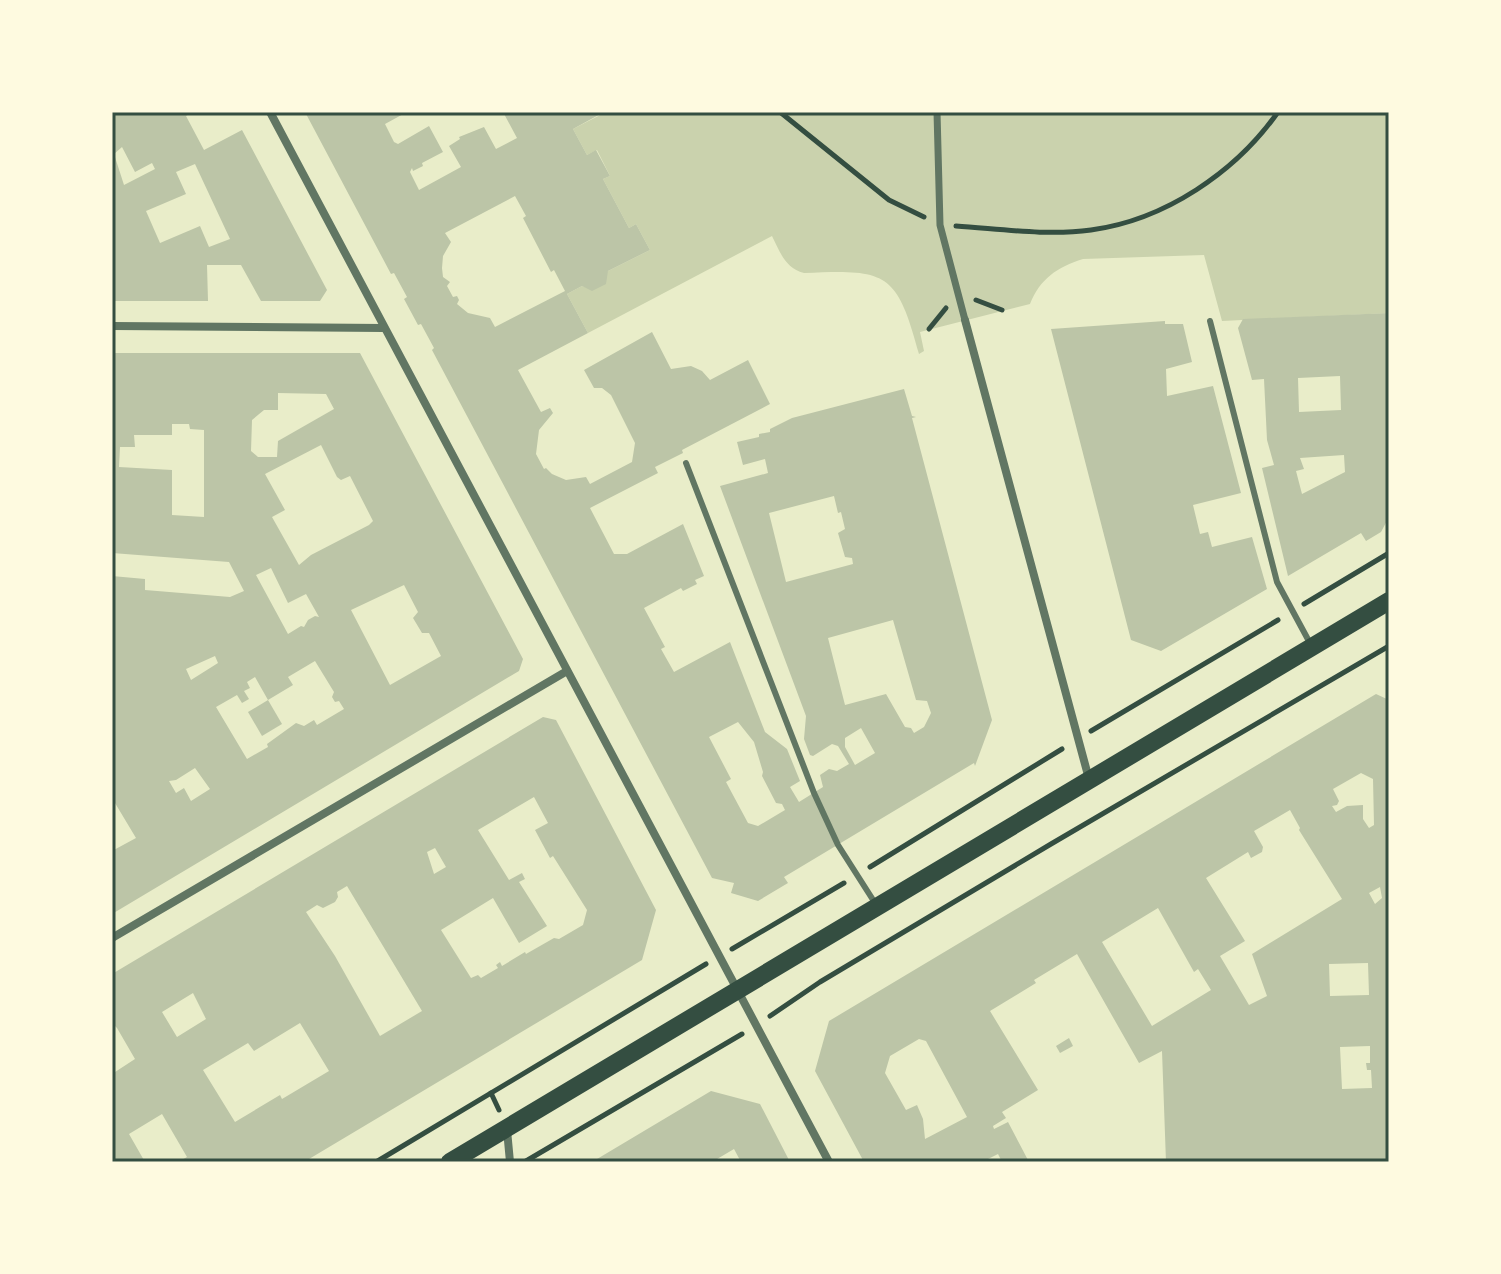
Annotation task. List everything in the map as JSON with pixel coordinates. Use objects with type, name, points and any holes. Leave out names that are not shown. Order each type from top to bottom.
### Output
[{"type":"main road","points":[[450,1162],[1389,601]]},
{"type":"street","points":[[270,112],[829,1162]]},
{"type":"street","points":[[937,112],[940,225],[1089,780]]},
{"type":"street","points":[[112,326],[384,328]]},
{"type":"street","points":[[112,938],[567,671]]},
{"type":"street","points":[[507,1129],[510,1162]]},
{"type":"lane","points":[[1210,321],[1277,582],[1313,648]]},
{"type":"lane","points":[[686,463],[814,793],[838,845],[877,906]]},
{"type":"path","points":[[780,112],[889,200],[940,225],[1067,232],[1112,226],[1147,215],[1195,191],[1220,174],[1257,140],[1278,112]]},
{"type":"path","points":[[376,1162],[776,925],[1077,739],[1389,553]]},
{"type":"path","points":[[526,1162],[756,1026],[848,966],[1389,646]]},
{"type":"green space","points":[[606,112],[1389,112],[1389,313],[1222,321],[1204,255],[1083,259],[1050,275],[1030,304],[920,332],[924,351],[919,354],[903,306],[895,291],[884,281],[854,272],[797,271],[784,259],[772,236],[588,333],[567,294],[582,286],[591,289],[608,271],[650,250],[636,224],[629,228],[603,179],[610,176],[597,150],[587,155],[573,129]]},
{"type":"building","points":[[112,112],[192,112],[186,116],[204,150],[242,130],[327,290],[320,301],[261,301],[241,265],[207,265],[208,301],[112,301]],"holes":[[[122,147],[135,172],[152,163],[155,169],[124,185],[114,154]],[[195,164],[230,239],[209,247],[200,226],[160,243],[146,211],[186,194],[176,172]]]},
{"type":"building","points":[[305,112],[407,112],[385,124],[398,144],[429,126],[443,152],[422,163],[423,166],[413,171],[412,168],[410,172],[419,190],[461,167],[449,146],[459,137],[484,127],[496,149],[517,138],[503,112],[604,112],[573,129],[587,155],[596,150],[610,176],[603,179],[629,228],[636,224],[650,250],[608,271],[606,284],[592,291],[582,286],[567,294],[588,333],[518,370],[541,412],[550,408],[553,413],[539,430],[536,454],[544,469],[566,480],[586,477],[590,484],[632,462],[635,443],[611,395],[602,388],[594,388],[584,370],[652,332],[671,369],[691,366],[702,371],[710,380],[748,360],[770,404],[682,450],[683,453],[655,467],[658,473],[590,508],[614,554],[627,554],[683,524],[704,576],[695,580],[697,584],[683,591],[681,588],[644,608],[665,647],[661,649],[674,672],[730,642],[765,732],[787,749],[800,781],[790,787],[799,802],[823,787],[820,775],[829,769],[837,771],[849,764],[838,746],[832,744],[810,755],[804,739],[806,716],[720,486],[768,473],[765,459],[743,465],[737,442],[759,437],[759,434],[770,432],[770,429],[792,418],[904,389],[912,416],[916,417],[912,418],[992,720],[975,766],[974,763],[784,877],[788,883],[758,901],[731,893],[734,883],[712,878],[432,350],[434,348],[404,299],[407,297],[394,273],[391,274]],"holes":[[[515,196],[551,272],[554,270],[565,291],[495,327],[490,318],[468,313],[457,304],[457,296],[453,297],[447,286],[450,282],[443,277],[443,256],[451,242],[445,233]],[[834,496],[845,529],[838,533],[845,557],[852,558],[853,564],[786,582],[769,513]],[[893,620],[916,700],[927,701],[931,713],[924,727],[914,733],[911,728],[905,727],[886,694],[845,705],[828,638]],[[738,722],[754,742],[762,776],[776,803],[782,804],[785,810],[758,826],[748,823],[726,782],[731,779],[709,737]],[[861,728],[875,753],[855,765],[845,747],[845,738]]]},
{"type":"building","points":[[1389,313],[1389,498],[1386,503],[1389,505],[1389,517],[1381,532],[1366,541],[1361,533],[1288,576],[1262,468],[1274,465],[1267,440],[1264,379],[1252,380],[1238,328],[1243,319]],"holes":[[[1340,376],[1341,410],[1299,412],[1298,378]],[[1344,455],[1345,472],[1302,494],[1296,471],[1304,469],[1300,458]]]},
{"type":"building","points":[[1165,321],[1165,324],[1183,324],[1192,362],[1166,369],[1167,396],[1213,386],[1241,493],[1193,505],[1200,534],[1208,532],[1212,547],[1252,537],[1267,589],[1161,651],[1131,640],[1051,329]]},
{"type":"building","points":[[112,353],[360,353],[523,659],[519,671],[112,914],[112,851],[136,838],[112,798],[112,576],[145,579],[145,590],[230,597],[244,591],[229,562],[112,553]],"holes":[[[278,393],[326,394],[334,409],[278,441],[277,457],[258,457],[251,451],[252,420],[264,410],[278,410]],[[172,424],[189,424],[190,429],[204,430],[204,517],[172,515],[172,470],[119,467],[120,447],[135,447],[134,435],[172,435]],[[321,445],[337,477],[341,480],[350,476],[373,521],[311,555],[299,565],[272,517],[285,510],[265,474]],[[271,568],[288,603],[306,594],[319,617],[315,616],[304,627],[288,634],[256,575]],[[404,585],[418,612],[413,618],[422,633],[429,633],[441,656],[390,685],[351,610]],[[215,656],[218,663],[191,680],[186,669]],[[315,661],[334,692],[332,697],[335,702],[339,701],[344,709],[317,725],[314,720],[304,726],[296,723],[267,744],[268,747],[247,759],[216,707],[237,695],[242,703],[249,699],[244,691],[250,688],[247,682],[255,677],[268,700],[293,685],[288,677]],[[195,768],[210,789],[191,801],[184,788],[176,793],[169,781]]]},
{"type":"building","points":[[1376,694],[1389,700],[1389,1162],[1166,1162],[1162,1051],[1139,1063],[1077,954],[990,1011],[1038,1090],[1002,1112],[1006,1118],[993,1126],[994,1129],[1008,1122],[1029,1162],[1002,1162],[998,1154],[982,1162],[864,1162],[815,1071],[829,1021]],"holes":[[[1361,773],[1373,779],[1374,825],[1369,828],[1363,819],[1363,805],[1347,806],[1336,812],[1332,806],[1339,801],[1333,789]],[[1290,810],[1342,899],[1252,954],[1267,996],[1249,1005],[1220,956],[1245,941],[1206,878],[1248,852],[1251,858],[1262,852],[1263,847],[1254,831]],[[1380,887],[1382,898],[1375,904],[1369,893]],[[1158,908],[1194,972],[1198,969],[1211,990],[1152,1026],[1102,942]],[[1368,963],[1369,995],[1330,996],[1329,964]],[[919,1039],[926,1041],[967,1117],[925,1139],[923,1119],[917,1105],[906,1110],[885,1073],[890,1056]],[[1370,1046],[1370,1063],[1366,1063],[1367,1070],[1371,1070],[1372,1088],[1342,1089],[1340,1047]]]},
{"type":"building","points":[[268,700],[282,724],[262,736],[248,712]]},
{"type":"building","points":[[543,717],[556,720],[656,910],[642,960],[304,1162],[178,1162],[187,1157],[162,1114],[129,1134],[145,1162],[112,1162],[112,1074],[135,1059],[117,1028],[112,1028],[112,974]],"holes":[[[534,797],[548,823],[535,830],[550,858],[553,856],[587,910],[583,925],[502,966],[500,962],[496,965],[498,968],[481,978],[478,975],[471,978],[441,930],[493,898],[519,943],[547,926],[519,882],[525,879],[522,873],[509,880],[478,830]],[[435,848],[446,867],[434,874],[427,852]],[[347,886],[422,1011],[380,1036],[306,912],[317,905],[323,908],[335,902],[337,892]],[[193,993],[206,1019],[177,1037],[162,1012]],[[300,1023],[329,1071],[235,1122],[203,1070],[248,1043],[254,1051]]]},
{"type":"building","points":[[1069,1038],[1073,1046],[1060,1053],[1056,1046]]},
{"type":"building","points":[[711,1091],[760,1104],[790,1162],[741,1162],[734,1149],[712,1162],[592,1162]]}]
